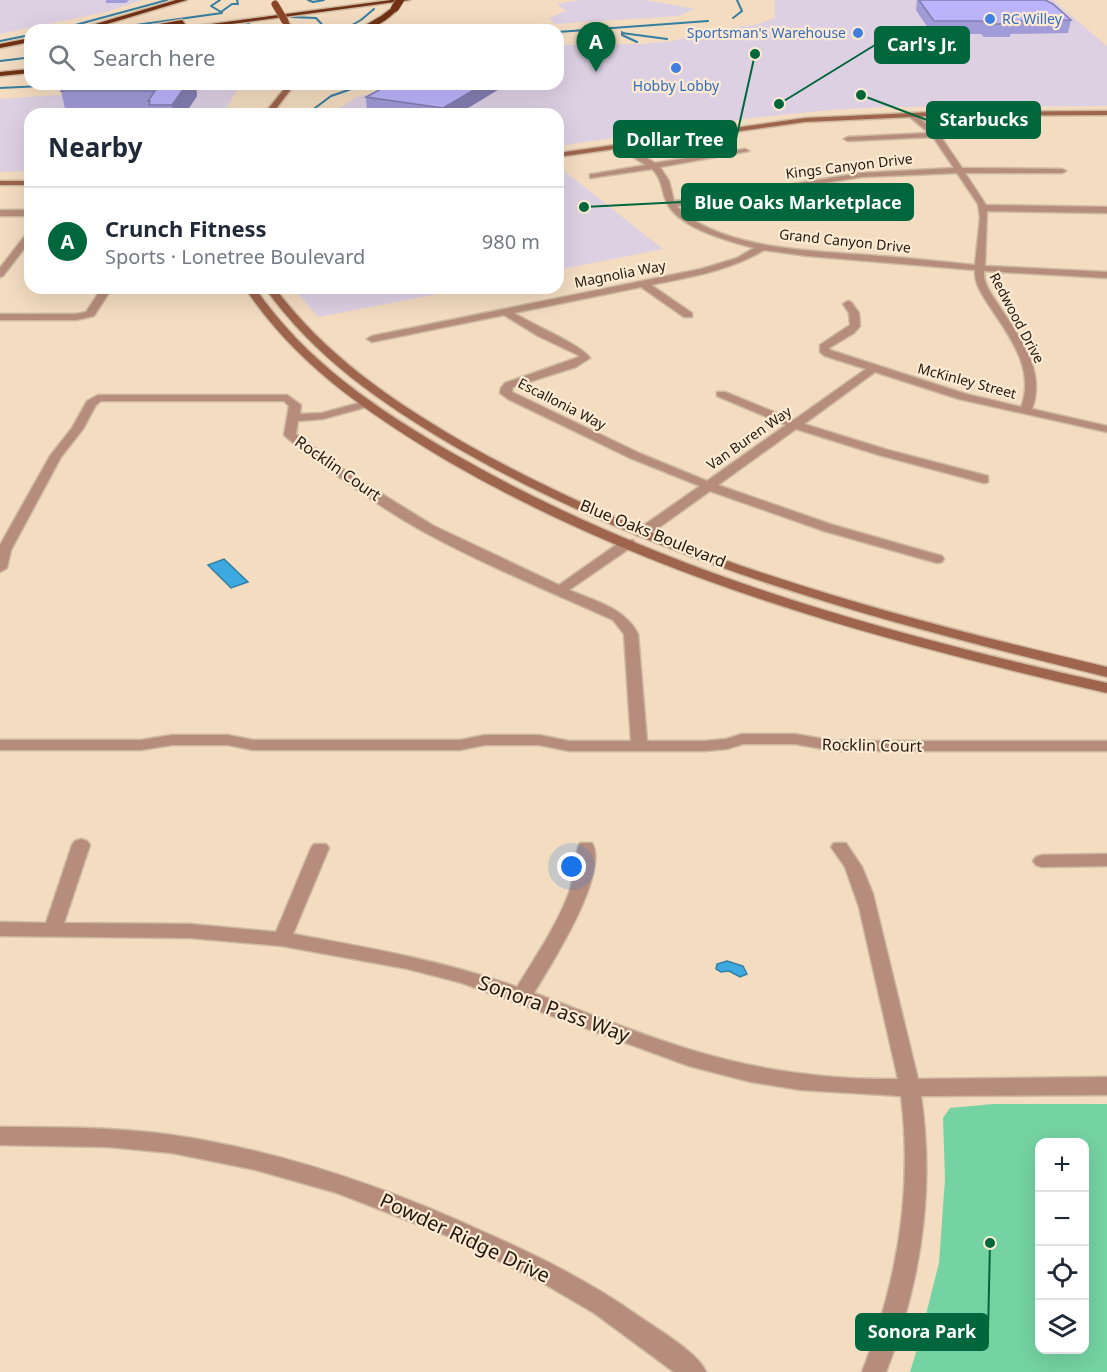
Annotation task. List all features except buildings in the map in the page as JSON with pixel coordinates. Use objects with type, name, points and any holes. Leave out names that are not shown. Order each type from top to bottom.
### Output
[{"type":"highway","points":[[100,24],[184,0]]},
{"type":"highway","points":[[175,24],[359,0]]},
{"type":"highway","points":[[372,24],[384,18],[400,0]]},
{"type":"highway","points":[[215,24],[407,0]]},
{"type":"highway","points":[[238,24],[343,7]]},
{"type":"highway","points":[[0,48],[24,42]]},
{"type":"highway","points":[[0,48],[24,46]]},
{"type":"highway","points":[[0,76],[24,72]]},
{"type":"highway","points":[[0,76],[24,76]]},
{"type":"main road","points":[[274,2],[285,24]]},
{"type":"main road","points":[[273,108],[287,90]]},
{"type":"main road","points":[[564,149],[805,120],[911,112],[1107,111]]},
{"type":"main road","points":[[564,154],[617,144]]},
{"type":"main road","points":[[0,176],[24,176]]},
{"type":"main road","points":[[0,183],[24,183]]},
{"type":"main road","name":"Blue Oaks Boulevard","points":[[254,294],[263,308],[296,345],[366,404],[396,425],[472,470],[567,518],[739,587],[833,618],[995,664],[1107,688]]},
{"type":"main road","name":"Blue Oaks Boulevard","points":[[275,294],[323,348],[363,382],[416,418],[519,476],[642,533],[772,581],[920,625],[1107,672]]},
{"type":"main road","points":[[627,543],[642,533]]},
{"type":"street","points":[[911,112],[935,134],[978,196],[983,208],[1106,211]]},
{"type":"street","points":[[848,139],[935,134],[1030,134]]},
{"type":"street","points":[[617,144],[653,166],[664,178],[671,204]]},
{"type":"street","points":[[593,176],[745,151]]},
{"type":"street","name":"Kings Canyon Drive","points":[[671,204],[719,200],[774,189],[883,173],[1062,171]]},
{"type":"street","points":[[774,189],[812,204],[858,210]]},
{"type":"street","name":"Grand Canyon Drive","points":[[671,204],[684,217],[704,228],[764,246],[1039,274],[1107,275]]},
{"type":"street","name":"Redwood Drive","points":[[983,208],[980,282],[1030,368],[1033,385],[1025,412]]},
{"type":"street","points":[[0,213],[24,213]]},
{"type":"street","points":[[0,274],[24,243]]},
{"type":"street","name":"Magnolia Way","points":[[372,339],[728,264],[764,246]]},
{"type":"street","points":[[642,283],[688,315]]},
{"type":"street","points":[[0,317],[76,317],[90,314],[102,294]]},
{"type":"street","name":"McKinley Street","points":[[848,304],[855,314],[856,324],[845,335],[826,344],[824,349],[829,354],[953,394],[1107,429]]},
{"type":"street","name":"Escallonia Way","points":[[505,311],[564,347],[582,353],[585,358],[576,365],[562,366],[514,382],[506,388],[506,393],[616,448],[708,486]]},
{"type":"street","name":"Van Buren Way","points":[[642,533],[873,369]]},
{"type":"street","points":[[721,394],[757,411],[857,445],[984,479]]},
{"type":"street","name":"Rocklin Court","points":[[0,568],[3,563],[4,550],[56,456],[77,429],[91,403],[98,398],[281,396],[295,405],[290,435],[344,477],[429,529],[618,618],[630,630],[639,746]]},
{"type":"street","points":[[293,418],[323,416],[366,404]]},
{"type":"street","points":[[708,486],[808,522],[937,560]]},
{"type":"street","points":[[559,591],[627,543]]},
{"type":"street","name":"Rocklin Court","points":[[0,745],[141,745],[172,740],[228,740],[253,745],[460,745],[485,740],[539,740],[569,746],[704,746],[727,744],[742,739],[795,739],[835,746],[1107,746]]},
{"type":"street","points":[[54,929],[81,845]]},
{"type":"street","points":[[522,996],[573,907],[582,882],[586,863],[586,847]]},
{"type":"street","points":[[840,847],[855,869],[864,896],[905,1059],[917,1169],[913,1219],[902,1282],[885,1346],[874,1372]]},
{"type":"street","points":[[282,939],[320,848]]},
{"type":"street","points":[[1042,861],[1107,860]]},
{"type":"street","name":"Sonora Pass Way","points":[[0,929],[190,931],[282,939],[408,962],[465,976],[696,1060],[751,1074],[801,1082],[872,1087],[1107,1086]]},
{"type":"street","name":"Powder Ridge Drive","points":[[0,1136],[106,1138],[171,1144],[242,1157],[341,1184],[420,1213],[527,1263],[601,1305],[694,1372]]},
{"type":"shaded area","points":[[0,0],[143,0],[105,12],[48,24],[24,24],[24,29],[0,34]]},
{"type":"shaded area","points":[[580,0],[645,0],[695,9],[678,16],[555,24],[549,18],[566,11],[557,4]]},
{"type":"shaded area","points":[[775,0],[1053,0],[1107,46],[1107,106],[886,107],[830,110],[752,118],[564,145],[564,108],[340,108],[357,97],[378,90],[564,90],[564,45],[642,44],[672,41],[729,28],[754,25],[775,18]]},
{"type":"shaded area","points":[[130,90],[237,90],[226,108],[24,108],[24,171],[0,172],[0,99]]},
{"type":"shaded area","points":[[564,171],[663,249],[564,269]]},
{"type":"shaded area","points":[[298,294],[438,294],[318,317]]},
{"type":"green space","points":[[993,1104],[1107,1104],[1107,1372],[910,1372],[939,1263],[945,1179],[943,1118],[950,1108]]},
{"type":"water","points":[[224,559],[248,582],[231,588],[208,565]]},
{"type":"water","points":[[727,961],[743,966],[747,974],[740,977],[729,971],[721,972],[716,969],[717,964]]},
{"type":"waterway","points":[[79,24],[167,0]]},
{"type":"waterway","points":[[220,0],[211,6],[221,12],[232,4],[238,4],[237,0]]},
{"type":"waterway","points":[[308,0],[313,2],[324,0]]},
{"type":"waterway","points":[[733,18],[742,11],[737,0]]},
{"type":"waterway","points":[[354,24],[374,9]]},
{"type":"waterway","points":[[143,24],[222,13]]},
{"type":"waterway","points":[[291,17],[316,18],[322,24]]},
{"type":"waterway","points":[[564,32],[708,21]]},
{"type":"waterway","points":[[622,33],[667,39]]},
{"type":"waterway","points":[[622,33],[637,42]]},
{"type":"waterway","points":[[0,41],[24,36]]},
{"type":"waterway","points":[[0,61],[24,58]]},
{"type":"waterway","points":[[0,88],[24,87]]},
{"type":"waterway","points":[[315,108],[331,96],[348,90]]},
{"type":"place","name":"RC Willey","points":[[990,19]]},
{"type":"place","name":"Sportsman's Warehouse","points":[[858,33]]},
{"type":"place","name":"Dollar Tree","points":[[755,54]]},
{"type":"place","name":"Hobby Lobby","points":[[676,68]]},
{"type":"place","name":"Crunch Fitness","points":[[596,72]]},
{"type":"place","name":"Starbucks","points":[[861,95]]},
{"type":"place","name":"Carl's Jr.","points":[[779,104]]},
{"type":"place","name":"Blue Oaks Marketplace","points":[[584,207]]},
{"type":"place","name":"Sonora Park","points":[[990,1243]]}]
